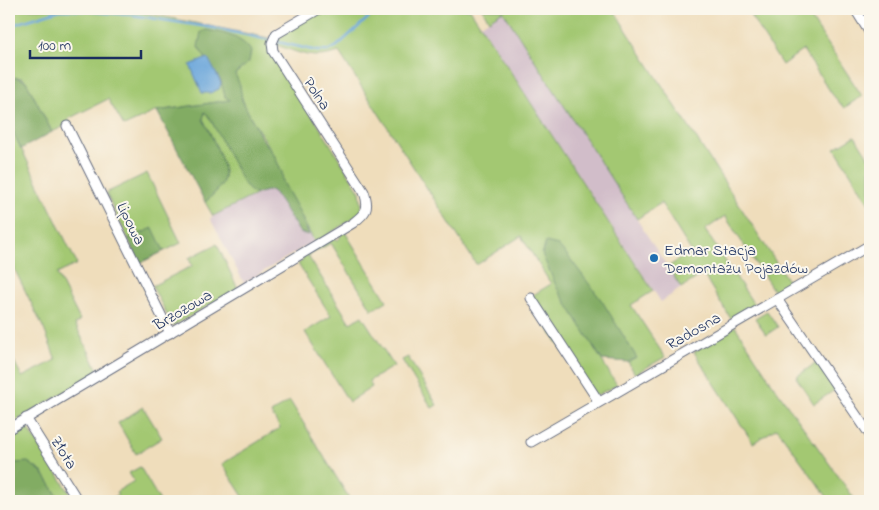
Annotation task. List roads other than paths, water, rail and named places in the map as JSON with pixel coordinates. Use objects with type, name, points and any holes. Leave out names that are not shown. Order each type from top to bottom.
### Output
[{"type":"street","name":"Polna","points":[[319,9],[276,34],[272,43],[273,51],[364,192],[367,210]]},
{"type":"street","points":[[855,9],[870,34]]},
{"type":"street","name":"Lipowa","points":[[68,126],[170,334]]},
{"type":"street","name":"Brzozowa","points":[[9,428],[170,334],[353,223],[367,210]]},
{"type":"street","name":"Radosna","points":[[531,442],[870,245]]},
{"type":"street","points":[[531,298],[598,402]]},
{"type":"street","points":[[777,299],[870,435]]},
{"type":"street","name":"Złota","points":[[26,418],[78,501]]},
{"type":"water","points":[[208,58],[221,83],[219,89],[210,93],[202,93],[190,65]]},
{"type":"waterway","points":[[278,42],[317,51],[327,51],[336,47],[378,9]]},
{"type":"waterway","points":[[9,26],[60,10],[71,10],[132,15],[214,28],[269,40]]},
{"type":"place","name":"Edmar Stacja Demontażu Pojazdów","points":[[654,258]]}]
